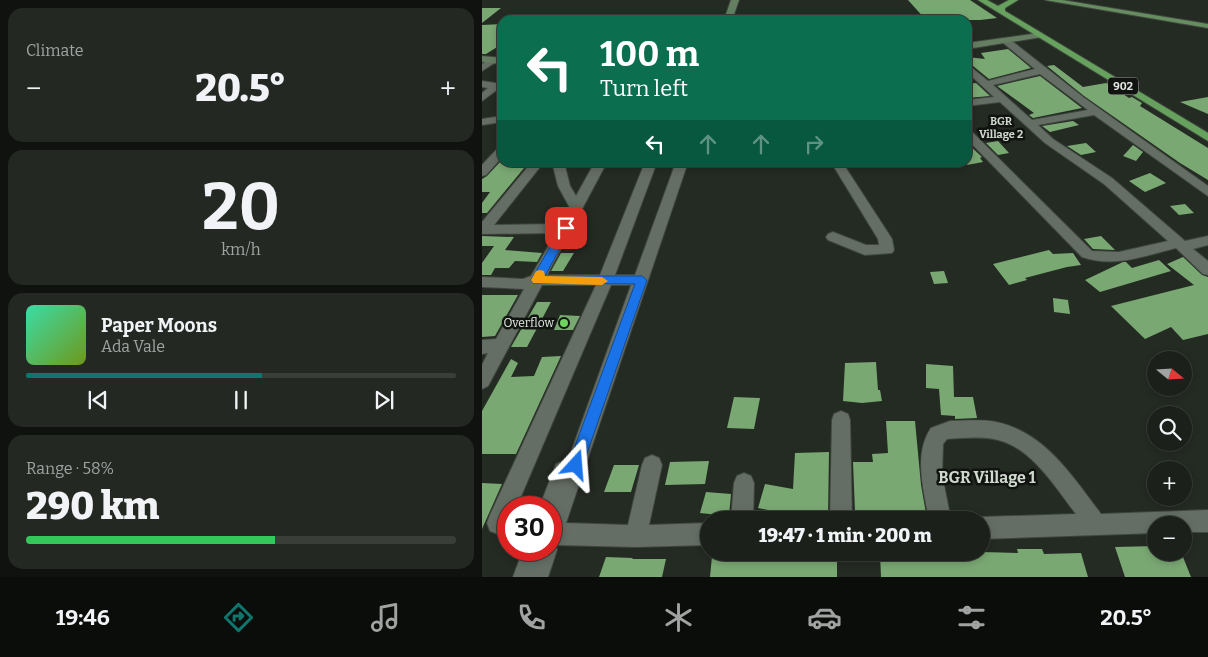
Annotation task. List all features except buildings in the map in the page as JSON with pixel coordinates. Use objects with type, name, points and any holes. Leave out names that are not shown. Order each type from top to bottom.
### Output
[{"type":"highway","name":"902","points":[[982,0],[1208,138]]},
{"type":"highway","points":[[1001,12],[1003,5],[1014,0]]},
{"type":"main road","points":[[730,15],[735,0]]},
{"type":"main road","points":[[735,15],[740,0]]},
{"type":"main road","points":[[1048,0],[1208,26]]},
{"type":"main road","points":[[972,45],[1040,35]]},
{"type":"main road","points":[[482,59],[497,61]]},
{"type":"street","points":[[1004,40],[1040,71],[1095,112],[1208,192]]},
{"type":"street","points":[[482,68],[497,61]]},
{"type":"street","points":[[972,71],[1029,124],[1073,158],[1108,181],[1208,270]]},
{"type":"street","points":[[987,84],[1040,71]]},
{"type":"street","points":[[482,84],[497,87]]},
{"type":"street","points":[[482,98],[497,88]]},
{"type":"street","points":[[972,102],[1002,99]]},
{"type":"street","points":[[1029,124],[1095,112]]},
{"type":"street","points":[[482,123],[497,120]]},
{"type":"street","points":[[972,139],[1087,254],[1094,257],[1109,258],[1208,240]]},
{"type":"street","points":[[482,172],[497,156]]},
{"type":"street","points":[[482,230],[536,167]]},
{"type":"street","points":[[559,167],[564,186],[576,208]]},
{"type":"street","points":[[482,381],[531,283],[566,228],[598,167]]},
{"type":"street","points":[[510,496],[604,284],[649,167]]},
{"type":"street","points":[[562,503],[674,167]]},
{"type":"street","points":[[554,496],[680,167]]},
{"type":"street","points":[[833,237],[865,250],[887,250],[885,239],[839,167]]},
{"type":"street","points":[[482,230],[566,228]]},
{"type":"street","points":[[482,282],[637,283]]},
{"type":"street","points":[[482,346],[501,346]]},
{"type":"street","points":[[841,420],[841,511]]},
{"type":"street","points":[[939,511],[931,464],[931,449],[934,438],[940,433],[950,431],[984,429],[1001,431],[1019,439],[1041,455],[1096,524]]},
{"type":"street","points":[[636,536],[652,465]]},
{"type":"street","points":[[742,511],[744,483]]},
{"type":"street","points":[[990,528],[1208,521]]},
{"type":"street","points":[[562,535],[700,534]]},
{"type":"street","points":[[524,577],[530,561]]},
{"type":"street","points":[[537,577],[542,561]]},
{"type":"slow traffic","points":[[540,274],[537,280],[602,281]]},
{"type":"place","name":"Overflow","points":[[564,323]]},
{"type":"district","name":"BGR Village 2","points":[[1001,127]]},
{"type":"district","name":"BGR Village 1","points":[[987,477]]},
{"type":"route","points":[[566,228],[537,280],[642,280],[576,465]]}]
